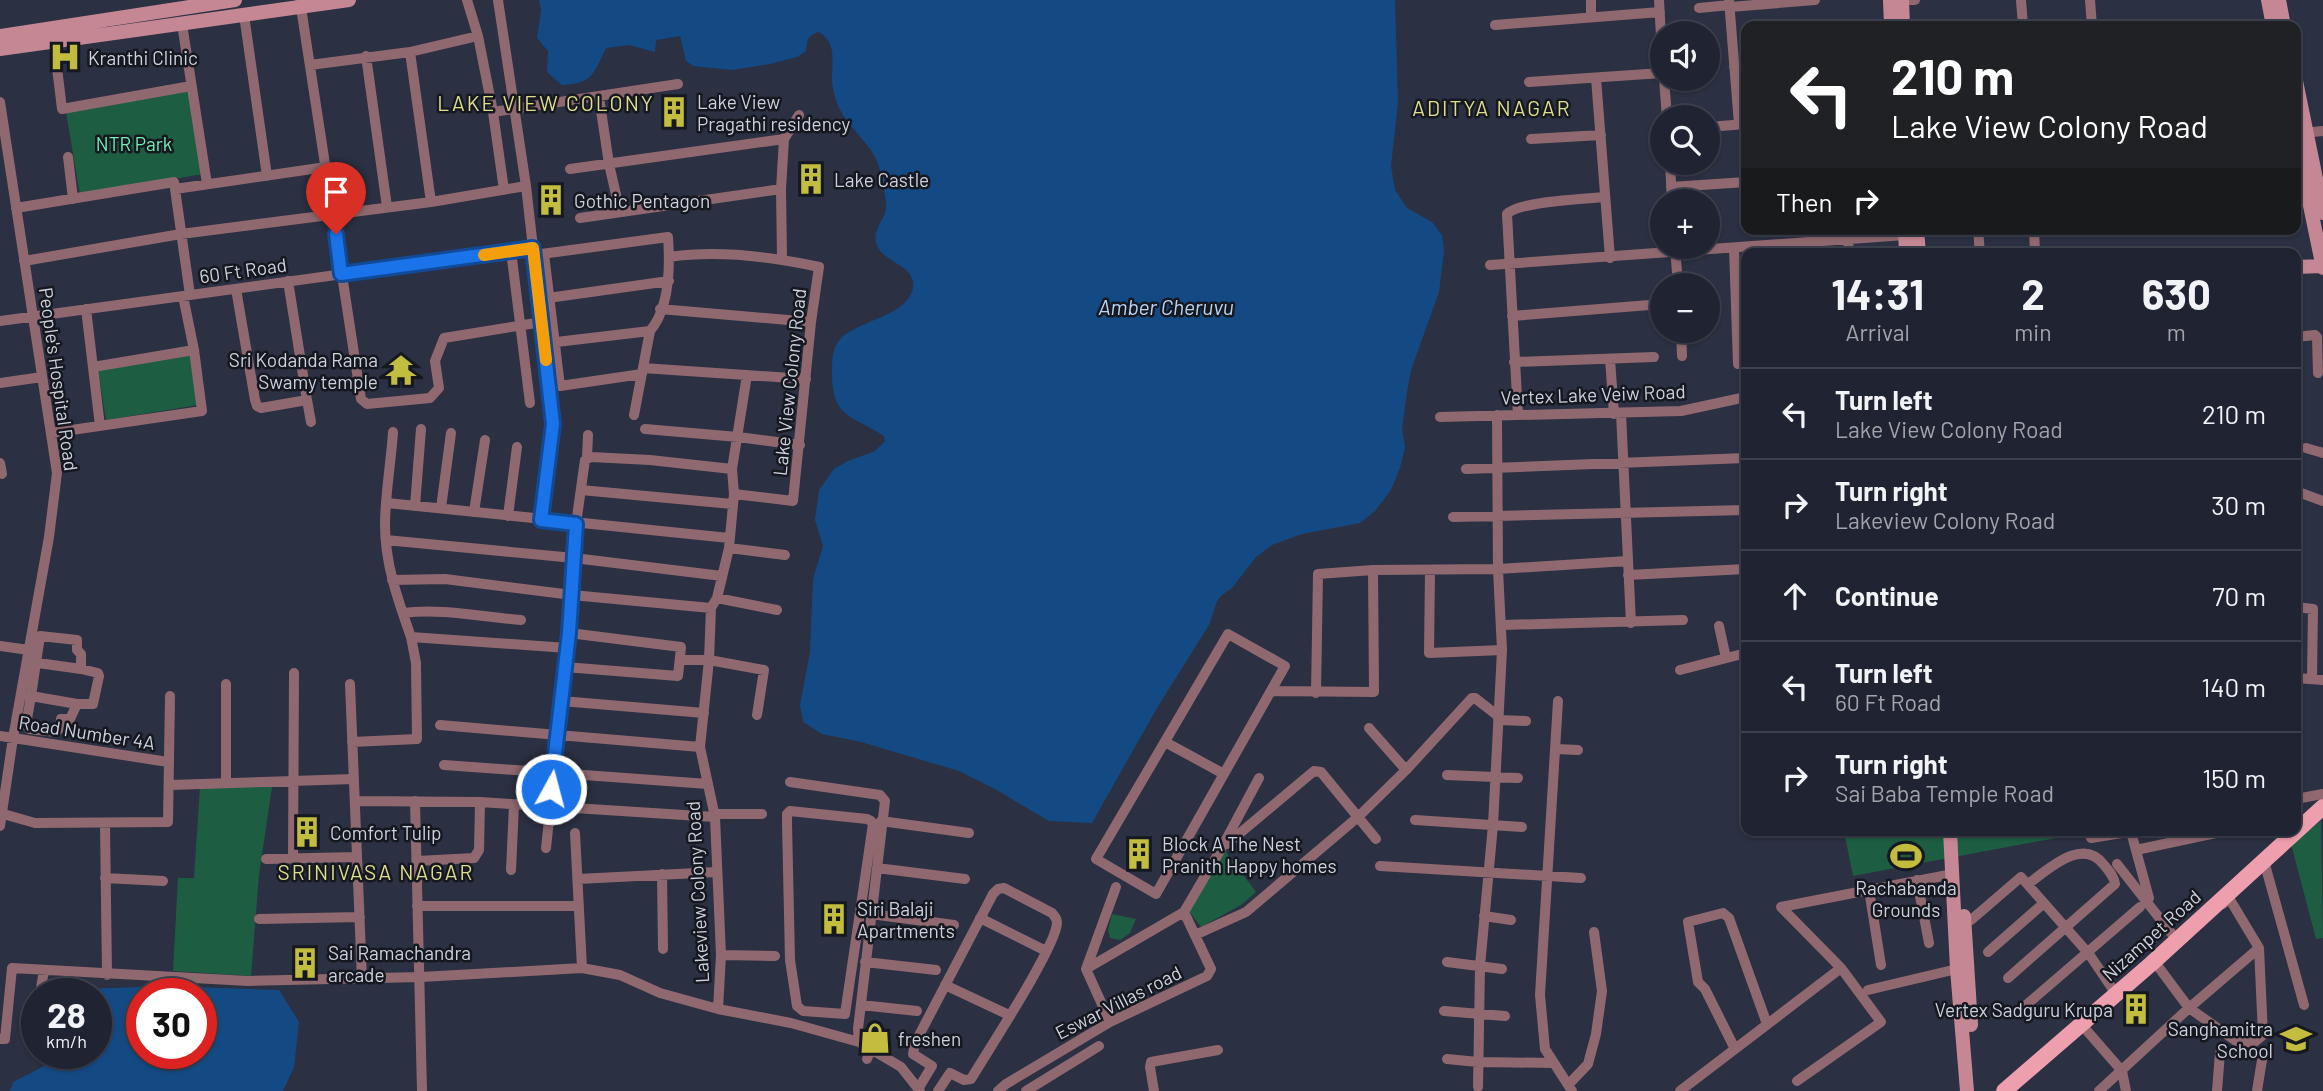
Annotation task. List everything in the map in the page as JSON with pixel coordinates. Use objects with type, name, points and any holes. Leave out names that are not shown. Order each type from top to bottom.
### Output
[{"type":"main road","points":[[0,36],[144,6],[235,0]]},
{"type":"main road","points":[[0,49],[244,15],[300,4],[349,0]]},
{"type":"main road","points":[[1890,0],[1891,21]]},
{"type":"main road","points":[[1902,0],[1903,21]]},
{"type":"main road","points":[[2268,0],[2272,21]]},
{"type":"main road","points":[[2279,0],[2283,21]]},
{"type":"main road","points":[[2301,138],[2323,213]]},
{"type":"main road","points":[[2301,167],[2302,199],[2323,267],[2301,267]]},
{"type":"main road","points":[[2301,819],[2323,796]]},
{"type":"main road","name":"Nizampet Road","points":[[2301,827],[2323,807]]},
{"type":"main road","points":[[1950,836],[1957,969],[1965,1008],[1975,1091]]},
{"type":"main road","points":[[1958,836],[1967,1091]]},
{"type":"main road","name":"Nizampet Road","points":[[2004,1091],[2082,1025],[2172,934],[2282,836]]},
{"type":"main road","name":"Nizampet Road","points":[[1996,1091],[2057,1034],[2156,962],[2291,836]]},
{"type":"street","points":[[467,0],[478,36],[493,112],[504,190]]},
{"type":"street","points":[[498,0],[537,252],[548,298],[553,424],[541,520]]},
{"type":"street","points":[[1591,0],[1591,17]]},
{"type":"street","points":[[1659,0],[1660,21]]},
{"type":"street","points":[[1699,8],[1815,0]]},
{"type":"street","points":[[1902,0],[1915,0]]},
{"type":"street","points":[[2021,0],[2023,21]]},
{"type":"street","points":[[2090,0],[2092,21]]},
{"type":"street","points":[[300,4],[361,399],[368,404],[430,398],[439,388],[435,361],[447,336],[542,322]]},
{"type":"street","points":[[1729,4],[1741,111]]},
{"type":"street","points":[[1495,25],[1660,12]]},
{"type":"street","points":[[244,15],[267,176]]},
{"type":"street","points":[[182,24],[207,184]]},
{"type":"street","points":[[310,65],[410,52],[478,36]]},
{"type":"street","points":[[54,43],[62,109],[191,86]]},
{"type":"street","points":[[410,52],[431,202]]},
{"type":"street","points":[[366,57],[387,207]]},
{"type":"street","points":[[1734,67],[1741,66]]},
{"type":"street","points":[[1529,82],[1650,74]]},
{"type":"street","points":[[1596,78],[1610,258]]},
{"type":"street","points":[[493,112],[678,84]]},
{"type":"street","points":[[599,97],[609,164],[620,212]]},
{"type":"street","name":"People's Hospital Road","points":[[0,102],[4,158],[16,208],[57,473],[26,695],[13,738],[0,826]]},
{"type":"street","points":[[570,169],[784,139],[799,115]]},
{"type":"street","points":[[1720,126],[1741,124]]},
{"type":"street","points":[[2301,135],[2323,131]]},
{"type":"street","points":[[1531,139],[1601,135]]},
{"type":"street","name":"Lake View Colony Road","points":[[733,494],[793,501],[819,267],[782,259],[780,189],[784,139]]},
{"type":"street","points":[[68,157],[73,199]]},
{"type":"street","points":[[175,189],[326,167]]},
{"type":"street","points":[[1670,175],[1671,187],[1741,182]]},
{"type":"street","points":[[16,208],[174,182],[201,411],[51,433]]},
{"type":"street","points":[[24,261],[181,234],[431,202],[526,186]]},
{"type":"street","points":[[580,218],[780,189]]},
{"type":"street","points":[[1517,415],[1507,215],[1510,210],[1545,202],[1605,197]]},
{"type":"street","points":[[1720,248],[1874,235]]},
{"type":"street","name":"60 Ft Road","points":[[0,321],[511,251],[537,252],[668,237],[669,257]]},
{"type":"street","points":[[1848,238],[1849,248]]},
{"type":"street","points":[[1734,248],[1741,304],[1738,364]]},
{"type":"street","points":[[511,251],[530,403]]},
{"type":"street","points":[[537,252],[542,322],[560,386],[643,371],[806,379]]},
{"type":"street","points":[[1490,265],[1610,258],[1650,252]]},
{"type":"street","points":[[634,415],[650,331],[656,324],[669,281],[669,257],[688,254],[782,259]]},
{"type":"street","points":[[288,281],[311,422]]},
{"type":"street","points":[[548,298],[669,281]]},
{"type":"street","points":[[236,289],[257,406],[261,408],[307,400]]},
{"type":"street","points":[[1512,316],[1650,305]]},
{"type":"street","points":[[86,309],[100,426]]},
{"type":"street","points":[[660,309],[811,322]]},
{"type":"street","points":[[549,342],[650,331]]},
{"type":"street","points":[[2301,336],[2315,335],[2320,346],[2318,373]]},
{"type":"street","points":[[1681,343],[1682,356]]},
{"type":"street","points":[[93,367],[194,350]]},
{"type":"street","points":[[1514,362],[1654,357]]},
{"type":"street","points":[[1610,359],[1624,463],[1624,512],[1631,623]]},
{"type":"street","name":"Lakeview Colony Road","points":[[718,1009],[721,955],[715,816],[700,747],[709,660],[711,608],[717,598],[729,543],[732,469],[747,375]]},
{"type":"street","points":[[0,383],[42,377]]},
{"type":"street","name":"Vertex Lake Veiw Road","points":[[1440,417],[1681,411],[1741,398]]},
{"type":"street","points":[[1478,1087],[1480,966],[1493,825],[1502,650],[1498,569],[1497,415]]},
{"type":"street","points":[[415,506],[421,429]]},
{"type":"street","points":[[645,429],[800,445]]},
{"type":"street","points":[[352,742],[417,739],[416,663],[411,637],[393,580],[386,540],[393,432]]},
{"type":"street","points":[[441,508],[452,433]]},
{"type":"street","points":[[546,848],[569,633],[576,524],[588,435]]},
{"type":"street","points":[[474,512],[485,440]]},
{"type":"street","points":[[508,516],[517,447]]},
{"type":"street","points":[[2306,448],[2323,453]]},
{"type":"street","points":[[1466,469],[1741,456]]},
{"type":"street","points":[[587,458],[650,460],[732,469]]},
{"type":"street","points":[[0,463],[2,474]]},
{"type":"street","points":[[581,490],[733,494]]},
{"type":"street","points":[[2301,493],[2323,501]]},
{"type":"street","points":[[387,503],[681,533],[785,555]]},
{"type":"street","points":[[1453,517],[1741,510]]},
{"type":"street","points":[[386,540],[574,558],[722,576]]},
{"type":"street","points":[[1315,692],[1318,574],[1373,570],[1498,569],[1627,561]]},
{"type":"street","points":[[1628,575],[1741,569]]},
{"type":"street","points":[[1271,691],[1374,692],[1373,570]]},
{"type":"street","points":[[1430,570],[1429,653],[1502,650]]},
{"type":"street","points":[[393,580],[445,579],[572,595],[711,608]]},
{"type":"street","points":[[717,598],[777,610]]},
{"type":"street","points":[[2301,608],[2313,609],[2318,680]]},
{"type":"street","points":[[403,613],[428,610],[473,617],[521,620]]},
{"type":"street","points":[[1502,625],[1682,620]]},
{"type":"street","points":[[1719,626],[1726,658]]},
{"type":"street","points":[[565,667],[678,676],[680,660],[681,647],[569,633]]},
{"type":"street","points":[[1228,634],[1285,666],[1271,691],[1156,894],[1096,859],[1228,634]]},
{"type":"street","points":[[30,658],[40,636],[78,641],[81,669]]},
{"type":"street","points":[[411,637],[567,648]]},
{"type":"street","points":[[0,646],[30,658],[98,673],[93,704],[77,704],[26,695],[26,725],[29,729],[56,732],[60,728],[61,719],[73,717],[77,704]]},
{"type":"street","points":[[1679,670],[1741,654]]},
{"type":"street","points":[[680,660],[709,660],[764,670],[757,715]]},
{"type":"street","points":[[293,858],[294,673]]},
{"type":"street","points":[[226,684],[226,782]]},
{"type":"street","points":[[350,684],[362,979]]},
{"type":"street","points":[[1,813],[35,823],[168,822],[170,696]]},
{"type":"street","points":[[1195,935],[1246,912],[1358,817],[1406,770],[1472,698],[1498,718],[1526,721]]},
{"type":"street","points":[[561,701],[704,713]]},
{"type":"street","points":[[1558,701],[1540,995],[1545,1049],[1570,1088],[1588,1064],[1596,1034],[1602,991],[1594,932]]},
{"type":"street","points":[[440,726],[700,747]]},
{"type":"street","points":[[1369,729],[1406,770]]},
{"type":"street","name":"Road Number 4A","points":[[0,736],[168,762]]},
{"type":"street","points":[[1165,742],[1224,774]]},
{"type":"street","points":[[1556,749],[1578,750]]},
{"type":"street","points":[[444,765],[708,783]]},
{"type":"street","points":[[1221,849],[1314,771],[1321,772],[1376,839]]},
{"type":"street","points":[[1447,775],[1518,778]]},
{"type":"street","points":[[1086,969],[1184,912],[1259,778]]},
{"type":"street","points":[[170,785],[354,779]]},
{"type":"street","points":[[790,782],[883,796],[885,804],[865,962],[859,1042]]},
{"type":"street","points":[[2301,798],[2323,796]]},
{"type":"street","points":[[355,801],[480,802],[715,816],[762,814]]},
{"type":"street","points":[[415,801],[422,1091]]},
{"type":"street","points":[[416,861],[474,858],[479,850],[480,802]]},
{"type":"street","points":[[511,870],[514,804]]},
{"type":"street","points":[[790,811],[867,819],[873,824],[846,1011],[842,1015],[822,1013],[803,1011],[797,1006],[790,960],[787,823],[790,811]]},
{"type":"street","points":[[1415,820],[1522,827]]},
{"type":"street","points":[[881,821],[969,833]]},
{"type":"street","points":[[105,824],[107,975]]},
{"type":"street","points":[[575,833],[582,968]]},
{"type":"street","points":[[2091,838],[2103,836]]},
{"type":"street","points":[[2129,836],[2136,850],[2149,898]]},
{"type":"street","points":[[2136,850],[2202,836]]},
{"type":"street","points":[[2008,978],[2115,884],[2115,878],[2101,860],[2088,854],[2067,856],[2028,884]]},
{"type":"street","points":[[266,859],[357,857]]},
{"type":"street","points":[[2264,861],[2304,1004]]},
{"type":"street","points":[[2117,864],[2172,934]]},
{"type":"street","points":[[1380,866],[1581,878]]},
{"type":"street","points":[[877,868],[965,879]]},
{"type":"street","points":[[578,879],[717,872]]},
{"type":"street","points":[[662,874],[663,948]]},
{"type":"street","points":[[1797,1081],[1881,1022],[1841,968],[1781,907],[1953,874]]},
{"type":"street","points":[[1971,920],[2021,877],[2089,954],[2114,991]]},
{"type":"street","points":[[105,878],[163,881]]},
{"type":"street","points":[[1917,880],[1929,943]]},
{"type":"street","points":[[1110,1022],[1086,969],[1116,887]]},
{"type":"street","points":[[1004,888],[1055,916],[1056,925],[1046,951],[1009,1015],[971,1079],[964,1080],[916,1058],[912,1050],[980,918],[993,894],[1004,888]]},
{"type":"street","points":[[1869,890],[1881,965]]},
{"type":"street","points":[[2013,1091],[2082,1025],[2229,898],[2259,948],[2263,1035],[2253,1043],[2236,1041],[2189,1008],[2156,962]]},
{"type":"street","points":[[1988,952],[2044,903]]},
{"type":"street","points":[[417,906],[579,906]]},
{"type":"street","points":[[2025,1006],[2089,954],[2140,907]]},
{"type":"street","name":"Eswar Villas road","points":[[998,1091],[1110,1022],[1207,976],[1211,969],[1184,912]]},
{"type":"street","points":[[871,914],[954,925]]},
{"type":"street","points":[[1735,1049],[1705,989],[1698,982],[1688,922],[1723,914],[1729,918],[1767,1024]]},
{"type":"street","points":[[1484,916],[1511,920]]},
{"type":"street","points":[[259,919],[360,917]]},
{"type":"street","points":[[980,918],[1046,951]]},
{"type":"street","points":[[2099,1091],[2259,948]]},
{"type":"street","points":[[721,955],[775,956]]},
{"type":"street","points":[[865,962],[936,970]]},
{"type":"street","points":[[1447,962],[1502,969]]},
{"type":"street","points":[[0,1039],[5,1039],[12,968],[248,981],[421,978],[582,968],[620,975],[660,993],[718,1009],[859,1042],[869,1054],[901,1067],[919,1090],[932,1066]]},
{"type":"street","points":[[1680,1091],[1841,968]]},
{"type":"street","points":[[1868,990],[1957,969]]},
{"type":"street","points":[[43,978],[44,970]]},
{"type":"street","points":[[945,985],[1009,1015]]},
{"type":"street","points":[[861,1005],[917,1011]]},
{"type":"street","points":[[1444,1011],[1505,1016]]},
{"type":"street","points":[[820,1031],[822,1013]]},
{"type":"street","points":[[2082,1025],[2122,1072],[2126,1091]]},
{"type":"street","points":[[1026,1091],[1099,1046]]},
{"type":"street","points":[[1154,1091],[1151,1062],[1217,1050]]},
{"type":"street","points":[[2217,1091],[2220,1053]]},
{"type":"street","points":[[1447,1059],[1554,1063]]},
{"type":"street","points":[[2257,1091],[2262,1060]]},
{"type":"street","points":[[938,1091],[950,1073]]},
{"type":"green space","name":"NTR Park","points":[[189,91],[203,174],[80,195],[66,112]]},
{"type":"green space","points":[[190,355],[198,405],[106,420],[98,370]]},
{"type":"green space","points":[[200,786],[272,787],[259,875],[251,976],[173,971],[178,878],[194,878]]},
{"type":"green space","points":[[2321,821],[2323,938],[2316,939],[2291,844]]},
{"type":"green space","name":"Rachabanda Grounds","points":[[1845,836],[2067,836],[1853,876]]},
{"type":"green space","points":[[1225,851],[1256,892],[1241,905],[1201,927],[1189,911]]},
{"type":"green space","points":[[1112,914],[1136,919],[1130,933],[1120,940],[1110,938],[1108,930]]},
{"type":"water","name":"Amber Cheruvu","points":[[539,0],[1395,0],[1398,102],[1391,166],[1395,190],[1407,208],[1432,222],[1442,235],[1444,251],[1439,292],[1411,370],[1402,429],[1405,447],[1400,468],[1391,490],[1375,511],[1360,523],[1302,534],[1272,545],[1256,557],[1232,588],[1222,595],[1217,601],[1209,625],[1157,708],[1092,823],[1049,821],[959,771],[861,742],[822,734],[803,722],[800,705],[810,652],[813,579],[823,546],[815,520],[819,490],[834,469],[875,451],[885,441],[884,436],[853,419],[840,407],[833,388],[833,353],[838,342],[846,335],[901,306],[909,298],[913,288],[913,280],[909,274],[884,255],[876,242],[877,231],[886,208],[882,176],[872,152],[847,121],[835,98],[829,41],[819,32],[815,33],[807,41],[806,51],[797,57],[732,70],[693,66],[686,61],[680,36],[656,40],[655,52],[629,45],[606,48],[591,76],[581,82],[562,85],[547,72],[548,51],[537,38],[541,10]]},
{"type":"water","points":[[126,987],[126,1069],[217,1069],[217,988],[279,990],[299,1022],[294,1067],[283,1091],[10,1091],[13,1082],[38,1069],[112,1069],[112,988]]},
{"type":"slow traffic","points":[[484,255],[533,248],[546,360]]},
{"type":"place","name":"Kranthi Clinic","points":[[65,57]]},
{"type":"place","name":"Lake View Pragathi residency","points":[[674,112]]},
{"type":"place","name":"Lake Castle","points":[[811,179]]},
{"type":"place","name":"Gothic Pentagon","points":[[551,200]]},
{"type":"place","name":"Sri Kodanda Rama Swamy temple","points":[[401,370]]},
{"type":"place","name":"Comfort Tulip","points":[[307,832]]},
{"type":"place","name":"Block A The Nest Pranith Happy homes","points":[[1139,854]]},
{"type":"place","name":"Rachabanda Grounds","points":[[1906,856]]},
{"type":"place","name":"Siri Balaji Apartments","points":[[834,919]]},
{"type":"place","name":"Sai Ramachandra arcade","points":[[305,963]]},
{"type":"place","name":"Vertex Sadguru Krupa","points":[[2136,1009]]},
{"type":"place","name":"freshen","points":[[875,1038]]},
{"type":"place","name":"Sanghamitra School","points":[[2296,1039]]},
{"type":"district","name":"LAKE VIEW COLONY","points":[[546,102]]},
{"type":"district","name":"ADITYA NAGAR","points":[[1492,107]]},
{"type":"district","name":"SRINIVASA NAGAR","points":[[376,871]]},
{"type":"route","points":[[336,234],[341,274],[533,248],[553,424],[541,520],[576,524],[569,633],[551,789]]}]
